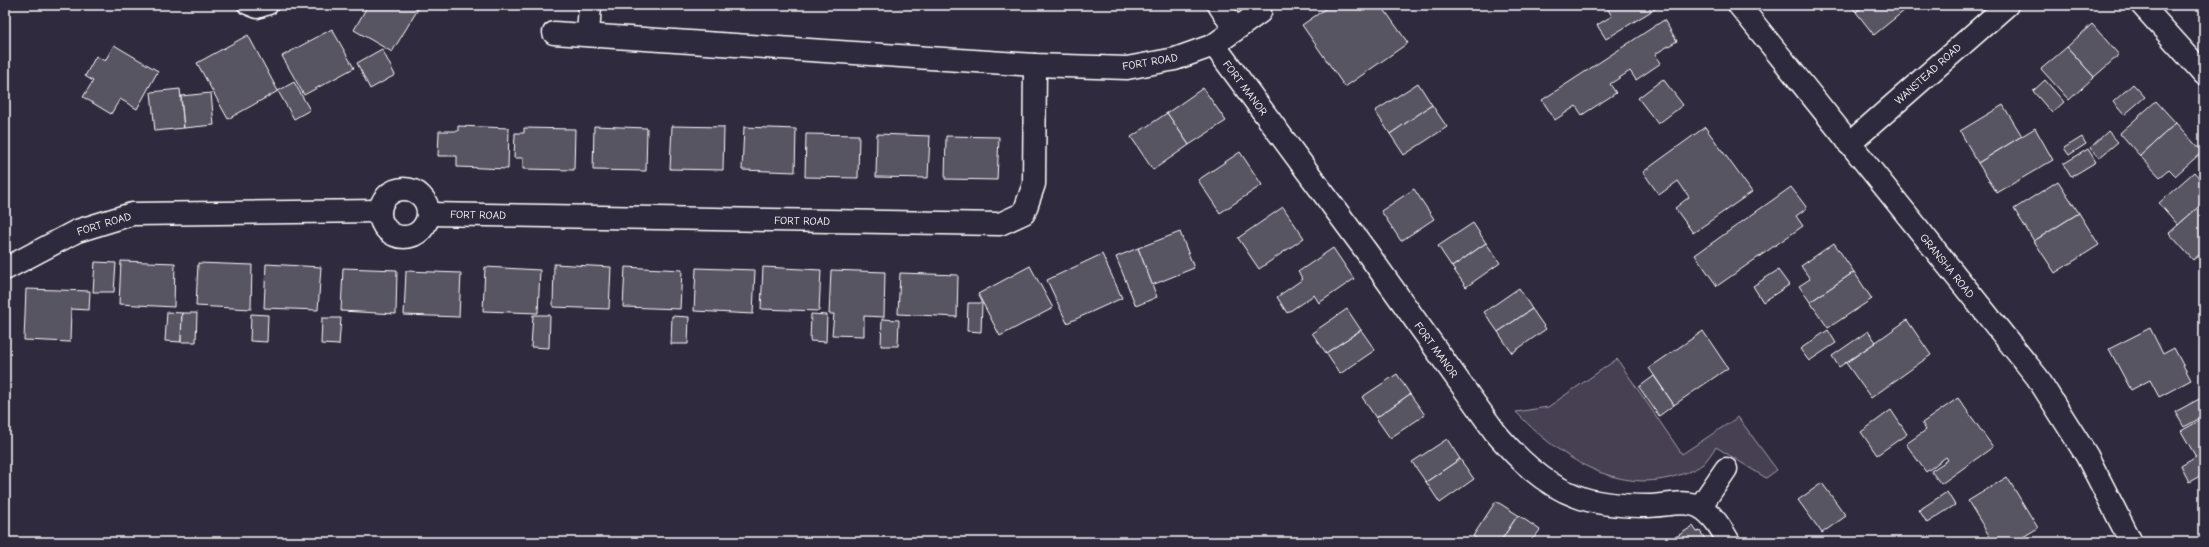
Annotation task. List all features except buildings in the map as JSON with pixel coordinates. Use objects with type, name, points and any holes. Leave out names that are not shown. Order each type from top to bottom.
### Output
[{"type":"street","points":[[588,35],[590,5]]},
{"type":"street","points":[[1219,5],[1234,30]]},
{"type":"street","name":"GRANSHA ROAD","points":[[1739,5],[2037,377],[2087,456],[2130,542]]},
{"type":"street","name":"WANSTEAD ROAD","points":[[1849,144],[2007,5]]},
{"type":"street","points":[[2142,5],[2204,74]]},
{"type":"street","name":"FORT ROAD","points":[[554,33],[1035,65],[1127,68],[1175,59],[1214,45],[1260,12]]},
{"type":"street","name":"FORT MANOR","points":[[1214,45],[1366,251],[1495,432],[1516,456],[1546,479],[1576,496],[1611,503],[1648,506],[1680,503],[1700,507]]},
{"type":"street","name":"FORT ROAD","points":[[429,214],[1000,224],[1024,213],[1034,184],[1035,65]]},
{"type":"street","points":[[400,189],[411,189],[420,194],[427,203],[429,214],[418,233],[408,237],[397,236],[388,231],[382,222],[380,212],[382,201],[390,193],[400,189]]},
{"type":"street","name":"FORT ROAD","points":[[5,269],[77,231],[132,214],[380,212]]},
{"type":"street","points":[[1726,469],[1700,507],[1717,522],[1729,542]]},
{"type":"lane","points":[[247,5],[257,9],[269,5]]},
{"type":"shaded area","points":[[1617,359],[1682,454],[1738,417],[1777,470],[1766,478],[1716,447],[1703,464],[1687,472],[1669,478],[1647,481],[1626,479],[1605,474],[1585,466],[1566,455],[1548,442],[1516,412],[1548,407]]}]
